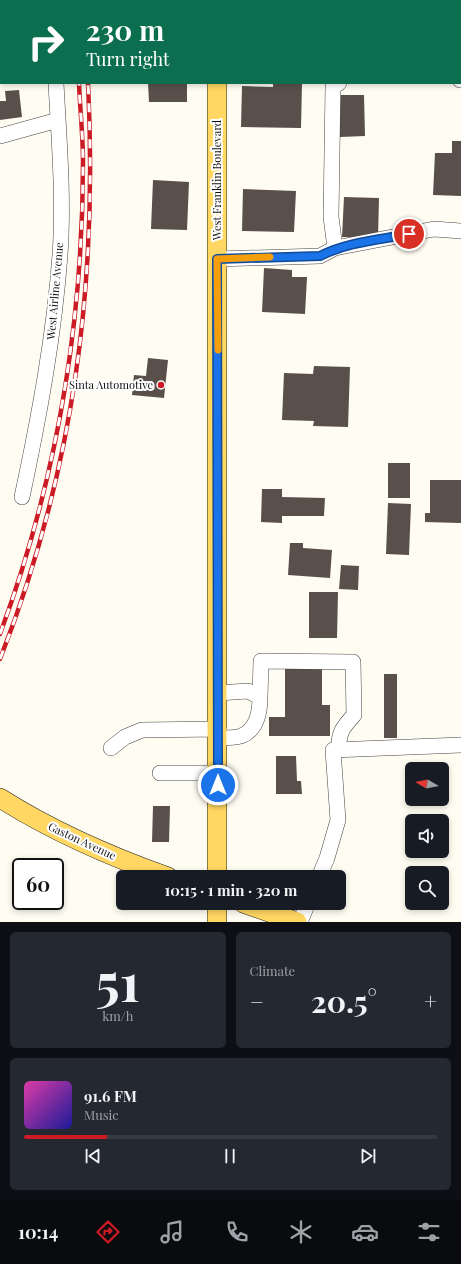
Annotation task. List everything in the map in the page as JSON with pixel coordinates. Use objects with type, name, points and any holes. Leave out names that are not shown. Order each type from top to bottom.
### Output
[{"type":"main road","name":"West Franklin Boulevard","points":[[217,84],[217,870]]},
{"type":"main road","name":"Gaston Avenue","points":[[0,798],[46,824],[94,848],[150,870]]},
{"type":"main road","points":[[217,910],[217,922]]},
{"type":"main road","points":[[256,910],[268,917],[297,922]]},
{"type":"street","name":"West Airline Avenue","points":[[22,497],[48,364],[58,284],[62,186],[56,84]]},
{"type":"street","points":[[335,248],[331,217],[332,119],[333,87],[338,84]]},
{"type":"street","points":[[0,136],[58,120]]},
{"type":"street","points":[[217,259],[320,256],[335,248],[434,229],[461,231]]},
{"type":"street","points":[[111,748],[125,737],[142,730],[242,736],[255,725],[260,708],[260,661],[354,662],[354,715],[342,727],[338,742],[339,750]]},
{"type":"street","points":[[218,693],[248,691],[260,697]]},
{"type":"street","points":[[322,870],[338,820],[333,750],[461,745]]},
{"type":"street","points":[[160,773],[218,773]]},
{"type":"street","points":[[300,922],[305,910]]},
{"type":"building","points":[[148,84],[187,84],[187,102],[149,102]]},
{"type":"building","points":[[273,84],[302,84],[301,128],[241,127],[242,86],[273,87]]},
{"type":"building","points":[[19,90],[22,117],[0,120],[0,101],[6,101],[5,91]]},
{"type":"building","points":[[339,95],[364,95],[365,136],[340,137]]},
{"type":"building","points":[[452,141],[461,141],[461,196],[433,195],[435,153],[452,153]]},
{"type":"building","points":[[153,180],[189,182],[187,230],[151,229]]},
{"type":"building","points":[[243,189],[296,191],[294,232],[242,231]]},
{"type":"building","points":[[344,197],[379,198],[378,238],[342,237]]},
{"type":"building","points":[[264,268],[292,270],[292,277],[307,277],[305,314],[262,312]]},
{"type":"building","points":[[148,358],[168,360],[164,398],[132,395],[134,375],[146,376]]},
{"type":"building","points":[[314,366],[350,367],[348,427],[313,426],[314,421],[282,420],[284,373],[313,374]]},
{"type":"building","points":[[388,463],[410,463],[410,498],[388,498]]},
{"type":"building","points":[[430,480],[461,480],[461,523],[425,522],[425,513],[430,513]]},
{"type":"building","points":[[262,489],[282,489],[282,497],[325,498],[324,516],[282,516],[282,523],[261,522]]},
{"type":"building","points":[[388,503],[411,504],[409,555],[386,554]]},
{"type":"building","points":[[290,543],[303,543],[303,548],[332,550],[330,578],[288,575]]},
{"type":"building","points":[[341,565],[359,566],[358,590],[339,589]]},
{"type":"building","points":[[309,592],[338,592],[337,638],[309,638]]},
{"type":"building","points":[[285,664],[322,664],[322,705],[330,705],[330,736],[269,736],[269,717],[285,717]]},
{"type":"building","points":[[384,674],[397,674],[397,738],[384,738]]},
{"type":"building","points":[[276,756],[296,756],[297,781],[301,781],[302,794],[276,794]]},
{"type":"building","points":[[153,806],[170,806],[169,842],[152,842]]},
{"type":"railway","points":[[0,634],[20,577],[37,519],[51,461],[72,342],[82,222],[83,152],[79,84]]},
{"type":"railway","points":[[0,659],[25,589],[46,518],[63,447],[76,376],[84,304],[89,231],[90,158],[88,84]]},
{"type":"slow traffic","points":[[218,350],[217,259],[270,257]]},
{"type":"place","name":"Sinta Automotive","points":[[161,385]]},
{"type":"route","points":[[218,785],[217,259],[320,256],[335,248],[409,234]]}]
